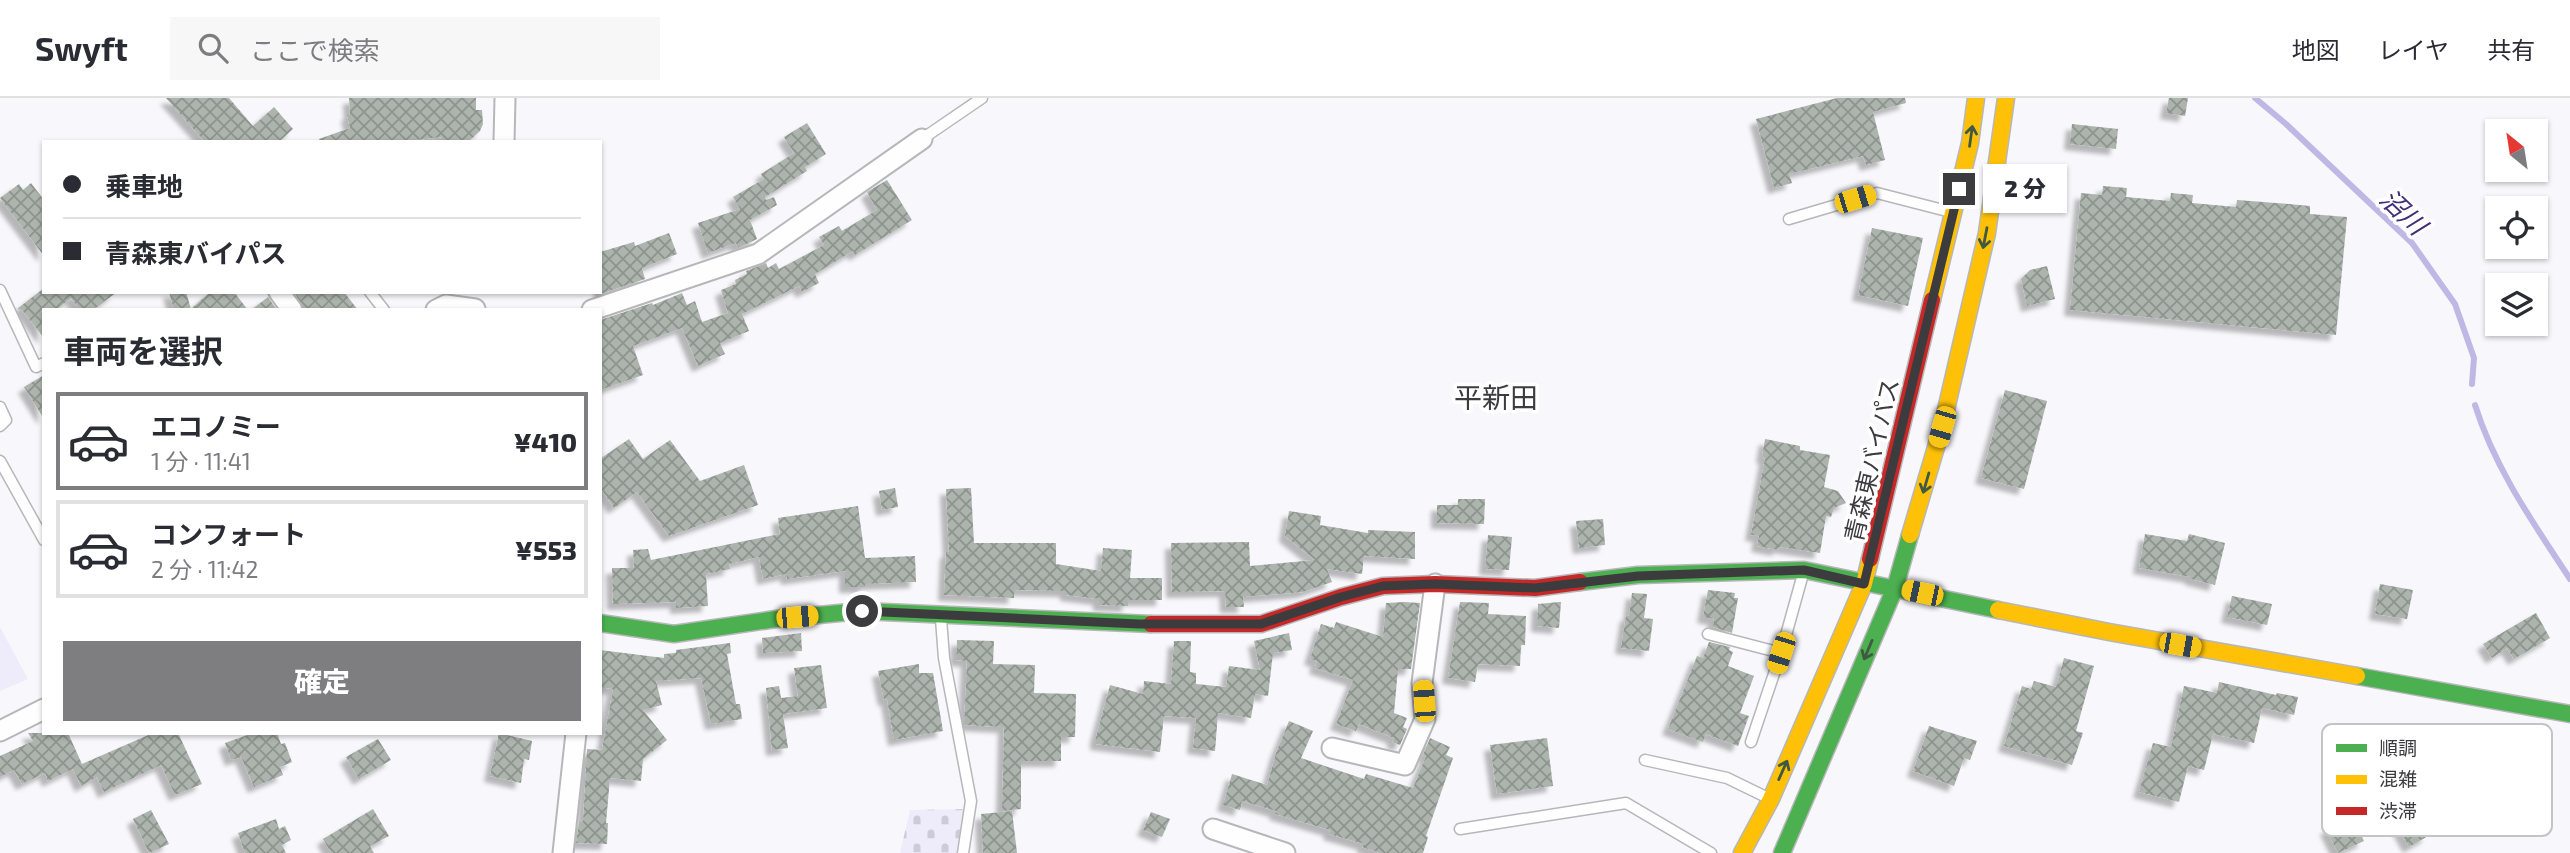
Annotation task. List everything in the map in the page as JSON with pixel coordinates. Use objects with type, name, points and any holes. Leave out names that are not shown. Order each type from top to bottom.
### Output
[{"type":"main road","name":"青森東バイパス","points":[[1742,853],[1771,799],[1864,584],[1970,143],[1976,98]]},
{"type":"main road","points":[[1782,853],[1895,588],[1942,427],[1987,233],[2006,98]]},
{"type":"main road","points":[[602,624],[674,634],[776,619],[862,611],[1139,624],[1261,624],[1383,586],[1435,584],[1535,588],[1638,576],[1804,570],[2109,632],[2570,714]]},
{"type":"street","points":[[504,140],[505,98]]},
{"type":"street","points":[[598,308],[758,254],[922,139]]},
{"type":"street","points":[[280,294],[290,308]]},
{"type":"street","points":[[440,308],[446,305],[476,304]]},
{"type":"street","points":[[1332,748],[1405,765],[1425,719],[1422,682],[1435,584]]},
{"type":"street","points":[[0,731],[42,710]]},
{"type":"street","points":[[564,853],[576,735]]},
{"type":"street","points":[[1213,829],[1285,853]]},
{"type":"lane","points":[[922,139],[982,98]]},
{"type":"lane","points":[[1789,219],[1877,193],[1953,213]]},
{"type":"lane","points":[[0,290],[36,367],[42,364]]},
{"type":"lane","points":[[372,294],[382,308]]},
{"type":"lane","points":[[0,407],[6,420],[0,426]]},
{"type":"lane","points":[[0,461],[42,536]]},
{"type":"lane","points":[[1751,742],[1781,653],[1804,570]]},
{"type":"lane","points":[[941,613],[944,658],[971,802],[963,853]]},
{"type":"lane","points":[[1708,634],[1781,653]]},
{"type":"lane","points":[[1645,760],[1727,778],[1771,799]]},
{"type":"lane","points":[[1460,829],[1626,803],[1711,853]]},
{"type":"green space","points":[[0,627],[28,679],[0,691]]},
{"type":"green space","points":[[964,809],[956,853],[900,853],[910,810]]},
{"type":"building","points":[[166,98],[229,98],[253,126],[274,107],[293,129],[281,140],[203,140]]},
{"type":"building","points":[[349,98],[476,98],[476,110],[482,110],[483,124],[470,140],[442,140],[442,137],[416,140],[319,140],[350,128],[347,115],[350,114]]},
{"type":"building","points":[[1837,98],[1905,98],[1906,103],[1873,112],[1885,160],[1866,165],[1863,156],[1789,174],[1792,183],[1774,188],[1756,119]]},
{"type":"building","points":[[2169,98],[2188,98],[2185,116],[2166,113]]},
{"type":"building","points":[[807,123],[826,154],[805,167],[807,171],[765,197],[766,200],[774,197],[777,205],[750,220],[757,239],[738,248],[736,243],[708,253],[698,223],[740,209],[733,197],[764,179],[761,174],[794,153],[784,137]]},
{"type":"building","points":[[2072,124],[2118,129],[2116,149],[2070,144]]},
{"type":"building","points":[[887,180],[912,220],[855,255],[853,251],[815,274],[819,283],[802,292],[799,286],[742,314],[749,331],[720,343],[725,354],[698,366],[682,328],[633,346],[643,375],[602,389],[602,319],[652,303],[653,305],[682,293],[687,305],[695,301],[702,322],[728,313],[721,290],[736,284],[735,280],[747,274],[746,271],[766,263],[768,268],[776,263],[779,269],[824,245],[819,237],[839,226],[842,231],[877,210],[867,192]]},
{"type":"building","points":[[31,183],[42,197],[42,253],[0,198],[19,184],[23,190]]},
{"type":"building","points":[[2103,186],[2127,188],[2126,197],[2170,201],[2171,193],[2193,195],[2192,203],[2236,207],[2237,200],[2289,204],[2310,206],[2310,214],[2347,217],[2336,335],[2070,310],[2081,193],[2102,195]]},
{"type":"building","points":[[1872,228],[1923,238],[1908,306],[1858,295]]},
{"type":"building","points":[[669,233],[677,254],[642,268],[645,279],[602,293],[602,251],[634,242],[635,246]]},
{"type":"building","points":[[2047,266],[2055,299],[2027,306],[2021,279],[2030,270]]},
{"type":"building","points":[[42,290],[42,294],[114,294],[96,308],[78,308],[71,298],[58,308],[42,308],[42,335],[22,310],[17,309]]},
{"type":"building","points":[[170,294],[187,294],[191,308],[173,308]]},
{"type":"building","points":[[208,294],[236,294],[246,308],[192,308]]},
{"type":"building","points":[[295,294],[346,294],[356,308],[303,308]]},
{"type":"building","points":[[268,297],[276,308],[254,308]]},
{"type":"building","points":[[42,376],[42,416],[24,387]]},
{"type":"building","points":[[2005,390],[2047,401],[2024,489],[1981,478]]},
{"type":"building","points":[[629,439],[643,459],[670,440],[700,481],[744,465],[758,505],[669,536],[637,492],[614,508],[602,490],[602,458]]},
{"type":"building","points":[[1765,439],[1800,446],[1800,450],[1830,455],[1824,487],[1838,491],[1846,503],[1834,508],[1831,517],[1826,516],[1820,553],[1757,546],[1759,536],[1751,535],[1765,458],[1762,457]]},
{"type":"building","points":[[895,488],[898,507],[882,510],[879,491]]},
{"type":"building","points":[[971,488],[974,543],[1056,543],[1056,564],[1101,571],[1103,548],[1132,550],[1130,578],[1162,578],[1162,600],[1128,600],[1128,606],[1099,605],[1099,599],[1066,595],[1066,591],[1014,590],[1014,598],[944,595],[946,552],[949,552],[946,489]]},
{"type":"building","points":[[1458,499],[1485,499],[1484,524],[1437,523],[1437,505],[1458,505]]},
{"type":"building","points":[[858,506],[865,558],[915,556],[916,582],[845,587],[845,571],[787,579],[786,574],[763,579],[759,557],[729,564],[730,569],[706,574],[708,606],[676,608],[676,602],[613,604],[612,568],[634,568],[633,550],[648,549],[651,560],[780,534],[778,518]]},
{"type":"building","points":[[1289,511],[1321,516],[1320,525],[1368,533],[1368,530],[1415,532],[1415,559],[1364,556],[1362,574],[1327,569],[1332,582],[1303,592],[1243,597],[1244,607],[1226,607],[1225,591],[1172,592],[1171,543],[1249,542],[1250,566],[1315,560],[1285,536]]},
{"type":"building","points":[[1603,519],[1605,545],[1579,548],[1576,521]]},
{"type":"building","points":[[2145,534],[2187,541],[2189,534],[2225,543],[2215,585],[2191,577],[2139,568]]},
{"type":"building","points":[[1488,535],[1512,537],[1509,570],[1485,569]]},
{"type":"building","points":[[2380,584],[2413,590],[2407,619],[2375,614]]},
{"type":"building","points":[[1708,590],[1735,593],[1734,598],[1738,598],[1732,633],[1713,627],[1714,619],[1703,617]]},
{"type":"building","points":[[1632,593],[1647,594],[1644,618],[1653,619],[1649,651],[1621,648]]},
{"type":"building","points":[[2232,596],[2272,604],[2267,625],[2227,617]]},
{"type":"building","points":[[1460,602],[1489,603],[1488,614],[1526,616],[1525,645],[1521,645],[1520,666],[1478,664],[1475,682],[1448,678]]},
{"type":"building","points":[[1561,602],[1559,628],[1537,626],[1538,604]]},
{"type":"building","points":[[1386,603],[1420,603],[1411,669],[1398,669],[1394,713],[1407,718],[1403,727],[1407,729],[1400,745],[1392,742],[1394,738],[1359,724],[1356,731],[1336,724],[1353,680],[1315,668],[1317,661],[1310,659],[1321,624],[1334,628],[1336,622],[1383,637]]},
{"type":"building","points":[[2536,613],[2550,638],[2514,659],[2507,648],[2492,658],[2483,644]]},
{"type":"building","points":[[801,633],[802,651],[763,653],[762,638]]},
{"type":"building","points":[[1289,633],[1292,650],[1273,653],[1268,696],[1255,694],[1251,718],[1218,713],[1215,751],[1193,748],[1196,718],[1164,716],[1160,752],[1096,744],[1110,685],[1143,694],[1144,681],[1171,684],[1174,641],[1191,641],[1190,672],[1196,673],[1196,684],[1226,687],[1229,666],[1260,670],[1254,641]]},
{"type":"building","points":[[957,640],[994,641],[993,664],[1035,665],[1034,693],[1076,694],[1075,737],[1061,737],[1061,761],[1021,761],[1021,809],[1002,811],[1004,727],[964,725],[967,661],[956,660]]},
{"type":"building","points":[[1709,642],[1730,647],[1729,650],[1733,652],[1728,666],[1754,676],[1740,713],[1749,716],[1738,746],[1706,734],[1703,742],[1668,729],[1697,656],[1703,658]]},
{"type":"building","points":[[730,643],[731,653],[727,654],[736,704],[740,704],[742,719],[711,724],[701,678],[656,681],[662,705],[643,710],[667,740],[643,759],[641,781],[610,778],[607,844],[576,843],[579,822],[583,822],[587,749],[602,750],[613,689],[602,687],[602,650],[664,658],[664,654],[676,653],[676,650]]},
{"type":"building","points":[[2064,658],[2094,666],[2076,731],[2083,733],[2072,765],[2004,746],[2022,686],[2031,689],[2034,681],[2056,687]]},
{"type":"building","points":[[919,664],[919,673],[933,673],[943,731],[894,740],[887,699],[884,700],[878,671]]},
{"type":"building","points":[[821,665],[827,708],[783,714],[788,748],[772,750],[766,688],[779,686],[781,698],[798,696],[794,668]]},
{"type":"building","points":[[2219,682],[2276,695],[2298,697],[2294,715],[2262,708],[2254,743],[2213,734],[2204,770],[2188,766],[2179,802],[2139,792],[2153,743],[2171,747],[2184,686],[2217,693]]},
{"type":"building","points":[[1289,721],[1313,731],[1301,758],[1364,779],[1366,774],[1413,788],[1430,738],[1450,747],[1446,755],[1453,758],[1426,836],[1428,837],[1423,853],[1380,853],[1362,847],[1364,844],[1329,834],[1330,830],[1275,814],[1276,811],[1242,801],[1240,810],[1223,805],[1232,774],[1267,785]]},
{"type":"building","points":[[1929,726],[1977,741],[1970,760],[1964,758],[1954,786],[1913,771]]},
{"type":"building","points":[[28,733],[69,735],[82,764],[148,735],[179,735],[202,784],[175,795],[161,765],[104,792],[97,777],[81,786],[73,769],[48,781],[45,773],[22,784],[14,770],[0,777],[0,756],[33,741]]},
{"type":"building","points":[[247,735],[278,735],[281,744],[285,743],[292,762],[280,767],[283,775],[254,787],[241,757],[231,760],[225,743]]},
{"type":"building","points":[[499,735],[532,741],[529,760],[524,759],[521,783],[490,776]]},
{"type":"building","points":[[1547,738],[1553,786],[1497,794],[1490,745]]},
{"type":"building","points":[[378,739],[391,760],[359,779],[346,757]]},
{"type":"building","points":[[373,809],[389,836],[370,846],[374,853],[331,853],[323,839]]},
{"type":"building","points":[[151,810],[169,844],[149,853],[133,819]]},
{"type":"building","points":[[1012,811],[1017,853],[983,853],[981,814]]},
{"type":"building","points":[[1151,812],[1170,819],[1162,837],[1143,830]]},
{"type":"building","points":[[276,819],[279,829],[285,826],[291,840],[282,845],[286,853],[245,853],[238,833]]},
{"type":"building","points":[[2330,836],[2362,836],[2364,841],[2338,853]]},
{"type":"building","points":[[2403,836],[2428,836],[2409,847]]},
{"type":"waterway","name":"沼川","points":[[2255,98],[2412,243],[2455,304],[2474,358],[2472,384]]},
{"type":"waterway","name":"沼川","points":[[2475,405],[2504,474],[2570,579]]},
{"type":"traffic: fast","points":[[1782,853],[1895,588],[1910,535]]},
{"type":"traffic: fast","points":[[1580,582],[1638,575],[1804,570],[1998,610]]},
{"type":"traffic: fast","points":[[602,623],[674,634],[776,619],[861,611],[1151,624]]},
{"type":"traffic: fast","points":[[2357,676],[2570,714]]},
{"type":"traffic: slow","points":[[1932,300],[1970,143],[1976,98]]},
{"type":"traffic: slow","points":[[1910,535],[1942,427],[1987,233],[2006,98]]},
{"type":"traffic: slow","points":[[1742,853],[1771,799],[1864,584],[1870,559]]},
{"type":"traffic: slow","points":[[1998,610],[2357,676]]},
{"type":"traffic: jam","points":[[1870,559],[1932,300]]},
{"type":"traffic: jam","points":[[1151,624],[1261,624],[1383,586],[1435,584],[1535,588],[1580,582]]},
{"type":"district","name":"平新田","points":[[1496,397]]},
{"type":"route","points":[[862,611],[1139,624],[1261,624],[1383,586],[1435,584],[1535,588],[1638,576],[1804,570],[1864,584],[1959,189]]}]
